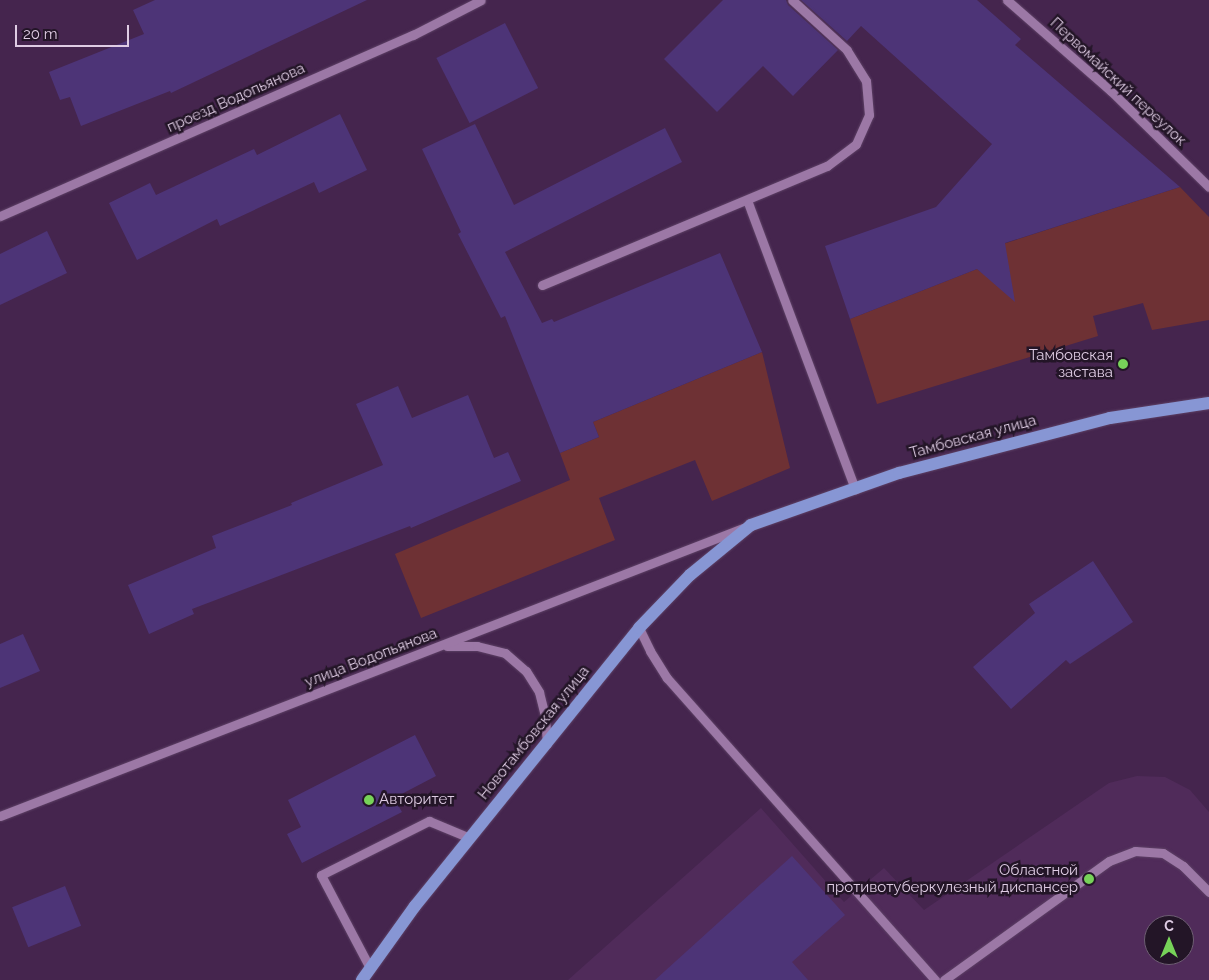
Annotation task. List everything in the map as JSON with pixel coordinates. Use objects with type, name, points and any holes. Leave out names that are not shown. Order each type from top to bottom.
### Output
[{"type":"main road","name":"Тамбовская улица","points":[[751,525],[899,473],[1110,418],[1209,403]]},
{"type":"main road","name":"Новотамбовская улица","points":[[362,980],[415,906],[639,628],[690,575],[751,525]]},
{"type":"street","name":"проезд Водопьянова","points":[[0,216],[413,35],[481,0]]},
{"type":"street","points":[[542,285],[827,166],[856,144],[870,115],[866,81],[847,50],[792,0]]},
{"type":"street","name":"Первомайский переулок","points":[[1008,0],[1111,91],[1209,187]]},
{"type":"street","points":[[747,200],[855,489]]},
{"type":"street","name":"улица Водопьянова","points":[[0,816],[751,525]]},
{"type":"street","points":[[639,628],[667,678],[935,980]]},
{"type":"street","points":[[439,646],[477,646],[496,651],[505,654],[526,671],[539,692],[545,716],[547,744]]},
{"type":"street","points":[[370,968],[321,875],[429,821],[470,838]]},
{"type":"street","points":[[944,980],[1109,861],[1135,851],[1163,853],[1184,866],[1209,892]]},
{"type":"shaded area","points":[[1180,187],[1209,217],[1209,320],[1152,330],[1143,303],[1093,316],[1098,336],[877,404],[850,319],[977,269],[998,285],[1009,278],[1010,274],[1000,245]]},
{"type":"shaded area","points":[[762,352],[790,468],[712,501],[695,460],[599,498],[615,540],[421,618],[395,554],[570,480],[560,453],[599,437],[593,422]]},
{"type":"shaded area","name":"Областной противотуберкулезный диспансер","points":[[1137,776],[1165,777],[1190,790],[1209,812],[1209,980],[568,980],[761,808],[844,902],[884,868],[924,910],[1109,783]]},
{"type":"building","points":[[155,0],[367,0],[171,93],[170,91],[81,126],[70,97],[60,100],[49,72],[144,34],[133,10]]},
{"type":"building","points":[[723,0],[786,0],[788,5],[838,50],[793,96],[763,66],[717,112],[664,59]]},
{"type":"building","points":[[801,0],[977,0],[1021,39],[1015,45],[1180,187],[1005,243],[1015,302],[977,269],[850,319],[825,246],[936,207],[992,144],[861,26],[847,41]]},
{"type":"building","points":[[505,23],[538,88],[470,123],[436,58]]},
{"type":"building","points":[[340,114],[367,170],[319,193],[314,182],[220,226],[217,219],[137,260],[109,203],[150,183],[156,195],[254,149],[257,155]]},
{"type":"building","points":[[475,124],[514,205],[665,128],[682,162],[505,252],[542,323],[552,319],[554,322],[720,253],[762,352],[593,422],[599,437],[560,453],[505,316],[501,318],[458,234],[461,232],[422,149]]},
{"type":"building","points":[[47,231],[67,273],[0,305],[0,254]]},
{"type":"building","points":[[398,386],[412,418],[468,395],[494,458],[508,452],[521,481],[411,528],[410,526],[192,609],[194,614],[149,634],[128,585],[216,548],[212,536],[292,505],[291,503],[383,465],[356,404]]},
{"type":"building","points":[[1093,561],[1133,622],[1070,664],[1066,660],[1011,709],[973,667],[1035,613],[1029,604]]},
{"type":"building","points":[[23,634],[40,671],[0,688],[0,644]]},
{"type":"building","points":[[415,735],[436,776],[394,798],[402,812],[302,863],[287,834],[301,827],[288,800]]},
{"type":"building","points":[[792,856],[845,915],[792,962],[808,980],[655,980]]},
{"type":"building","points":[[65,886],[81,926],[28,947],[12,907]]},
{"type":"place","name":"Тамбовская застава","points":[[1123,364]]},
{"type":"place","name":"Авторитет","points":[[369,800]]},
{"type":"place","name":"Областной противотуберкулезный диспансер","points":[[1089,879]]}]
